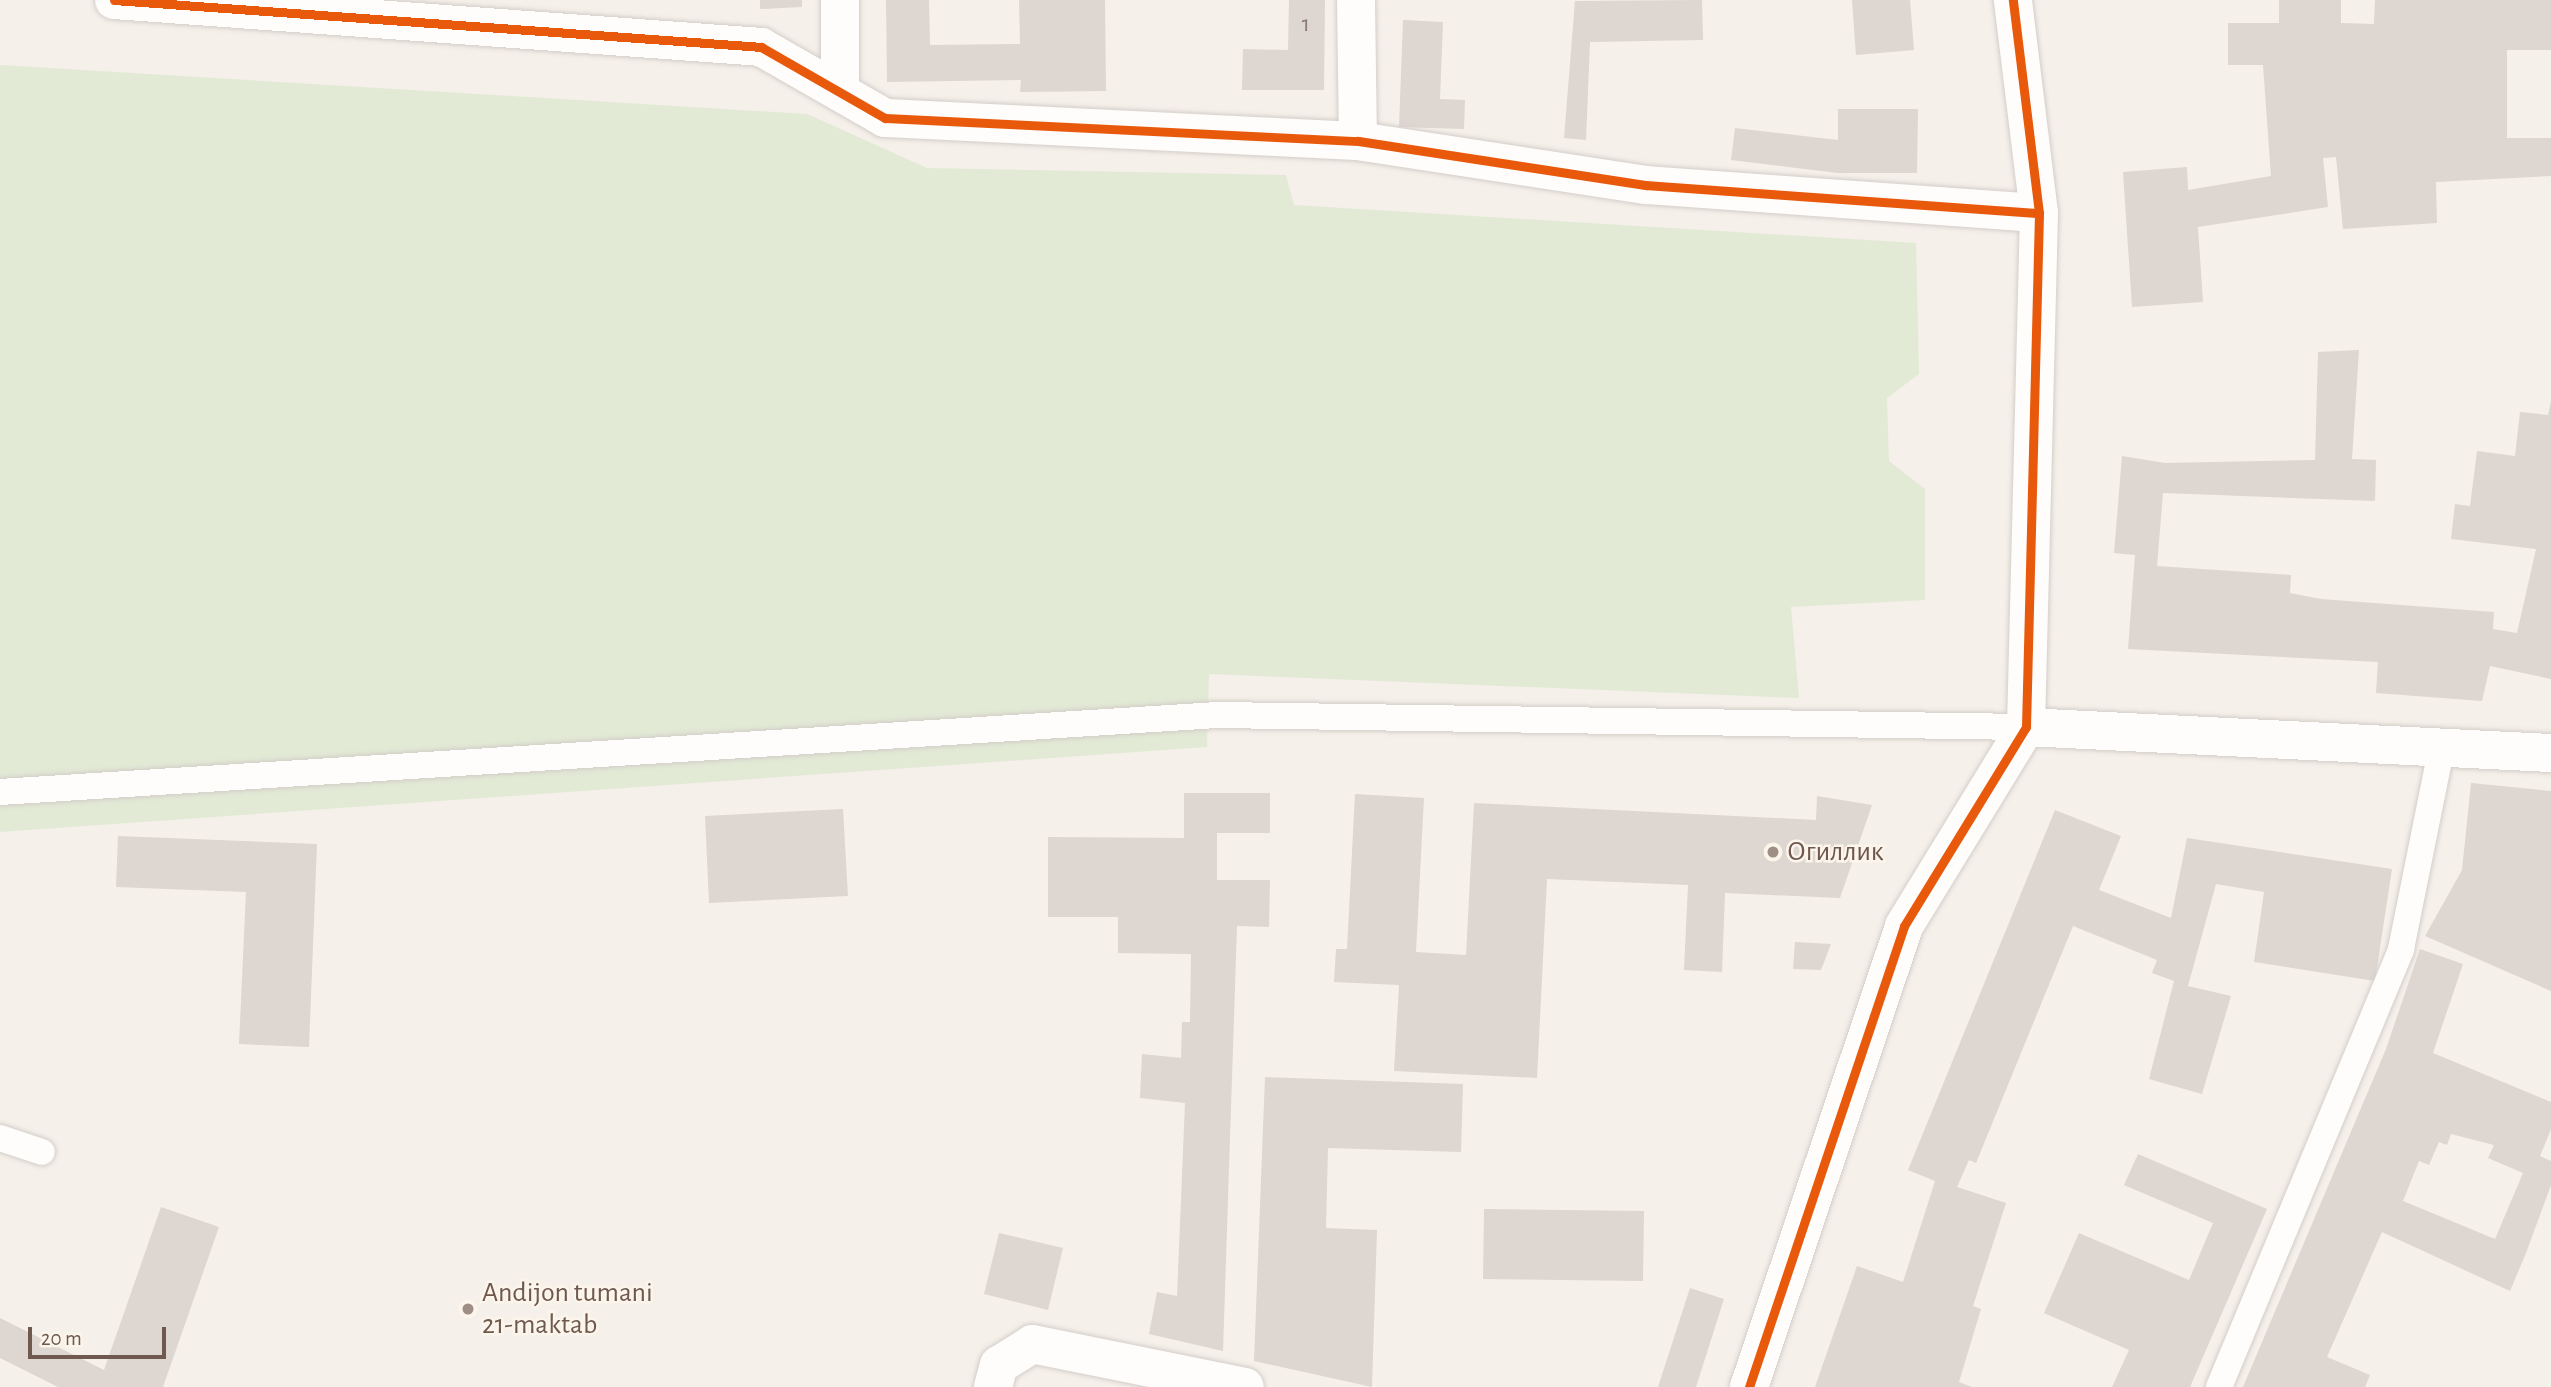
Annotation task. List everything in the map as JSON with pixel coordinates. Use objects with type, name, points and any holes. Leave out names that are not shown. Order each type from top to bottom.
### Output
[{"type":"street","points":[[114,0],[286,5],[761,47],[885,118],[1358,142],[1646,185],[2039,213]]},
{"type":"street","points":[[840,0],[840,92]]},
{"type":"street","points":[[1356,0],[1358,142]]},
{"type":"street","points":[[1749,1387],[1904,926],[2026,727],[2039,213],[2013,0]]},
{"type":"street","points":[[2026,727],[2441,751],[2551,752]]},
{"type":"street","points":[[993,1387],[999,1365],[1032,1344],[1245,1387]]},
{"type":"lane","points":[[0,792],[1217,715],[2026,727]]},
{"type":"lane","points":[[2219,1387],[2401,949],[2441,751]]},
{"type":"lane","points":[[0,1138],[41,1152]]},
{"type":"green space","points":[[0,65],[807,114],[927,168],[1286,175],[1294,205],[1916,243],[1919,374],[1887,398],[1889,461],[1925,489],[1925,600],[1791,607],[1799,698],[1209,674],[1207,747],[0,832]]},
{"type":"building","points":[[760,0],[802,0],[802,7],[760,9]]},
{"type":"building","points":[[886,0],[929,0],[930,45],[1020,44],[1019,0],[1105,0],[1106,91],[1020,92],[1021,80],[887,82]]},
{"type":"building","points":[[1289,0],[1325,0],[1324,90],[1242,90],[1243,49],[1288,50]]},
{"type":"building","points":[[1702,0],[1703,40],[1590,42],[1586,140],[1564,138],[1575,1]]},
{"type":"building","points":[[1852,0],[1910,0],[1914,50],[1856,55]]},
{"type":"building","points":[[2279,0],[2341,0],[2341,23],[2374,24],[2375,0],[2551,0],[2551,50],[2507,50],[2507,138],[2551,138],[2551,176],[2436,182],[2437,223],[2343,229],[2336,157],[2323,158],[2328,207],[2198,227],[2203,302],[2132,307],[2123,172],[2187,167],[2188,190],[2271,176],[2263,65],[2228,65],[2228,23],[2279,23]]},
{"type":"building","points":[[1403,20],[1443,22],[1440,99],[1465,100],[1464,129],[1399,127]]},
{"type":"building","points":[[1838,109],[1918,109],[1917,173],[1838,173],[1731,160],[1735,128],[1838,140]]},
{"type":"building","points":[[2359,350],[2352,459],[2376,460],[2375,501],[2163,493],[2157,566],[2291,575],[2290,593],[2321,599],[2494,612],[2493,629],[2517,633],[2536,549],[2451,539],[2455,504],[2470,506],[2477,451],[2515,456],[2520,412],[2548,415],[2551,401],[2551,679],[2490,666],[2482,701],[2376,693],[2378,662],[2128,649],[2135,555],[2114,553],[2122,456],[2165,463],[2315,460],[2318,352]]},
{"type":"building","points":[[2471,783],[2551,791],[2551,991],[2425,936],[2462,870]]},
{"type":"building","points":[[1184,793],[1270,793],[1270,833],[1217,833],[1217,880],[1270,880],[1269,927],[1237,926],[1223,1351],[1149,1334],[1157,1292],[1177,1296],[1185,1103],[1140,1098],[1142,1054],[1181,1058],[1182,1022],[1190,1022],[1191,954],[1118,953],[1118,917],[1048,917],[1048,837],[1184,838]]},
{"type":"building","points":[[1355,794],[1424,798],[1416,952],[1466,955],[1474,803],[1816,820],[1817,796],[1872,805],[1840,898],[1725,893],[1722,972],[1684,970],[1688,885],[1547,879],[1537,1078],[1394,1071],[1399,985],[1334,982],[1336,949],[1347,949]]},
{"type":"building","points":[[843,809],[848,896],[709,903],[705,816]]},
{"type":"building","points":[[2055,810],[2121,836],[2099,890],[2171,918],[2187,838],[2392,869],[2375,981],[2254,962],[2264,892],[2216,884],[2188,986],[2231,996],[2202,1094],[2149,1079],[2174,981],[2152,973],[2157,960],[2073,926],[1976,1163],[1969,1160],[1957,1187],[2006,1203],[1973,1306],[1981,1309],[1959,1382],[1972,1387],[1815,1387],[1857,1266],[1903,1282],[1935,1181],[1908,1170]]},
{"type":"building","points":[[118,836],[317,844],[309,1047],[239,1044],[246,892],[116,887]]},
{"type":"building","points":[[1795,942],[1831,944],[1821,970],[1793,969]]},
{"type":"building","points":[[2420,949],[2463,964],[2433,1053],[2551,1102],[2551,1129],[2540,1156],[2551,1161],[2551,1185],[2510,1291],[2382,1232],[2327,1357],[2370,1375],[2365,1387],[2243,1387],[2386,1049]],"holes":[[[2451,1134],[2494,1145],[2488,1158],[2523,1173],[2495,1239],[2403,1201],[2419,1161],[2429,1165],[2439,1142],[2447,1145]]]},
{"type":"building","points":[[1265,1077],[1463,1084],[1461,1152],[1328,1148],[1326,1228],[1377,1230],[1372,1387],[1254,1361]]},
{"type":"building","points":[[2138,1154],[2267,1209],[2190,1387],[2112,1387],[2129,1350],[2044,1313],[2079,1233],[2189,1280],[2213,1223],[2124,1185]]},
{"type":"building","points":[[161,1207],[219,1227],[163,1387],[58,1387],[0,1358],[0,1318],[104,1370]]},
{"type":"building","points":[[1484,1209],[1644,1211],[1643,1281],[1483,1279]]},
{"type":"building","points":[[999,1233],[1063,1248],[1048,1310],[984,1294]]},
{"type":"building","points":[[1690,1288],[1724,1299],[1696,1387],[1658,1387]]},
{"type":"cycle path","points":[[114,0],[761,47],[885,118],[1358,141],[1646,185],[2039,213]]},
{"type":"cycle path","points":[[1749,1387],[1904,926],[2026,727],[2039,213],[2013,0]]},
{"type":"place","name":"Огиллик","points":[[1773,852]]},
{"type":"place","name":"Andijon tumani 21-maktab","points":[[468,1309]]}]
